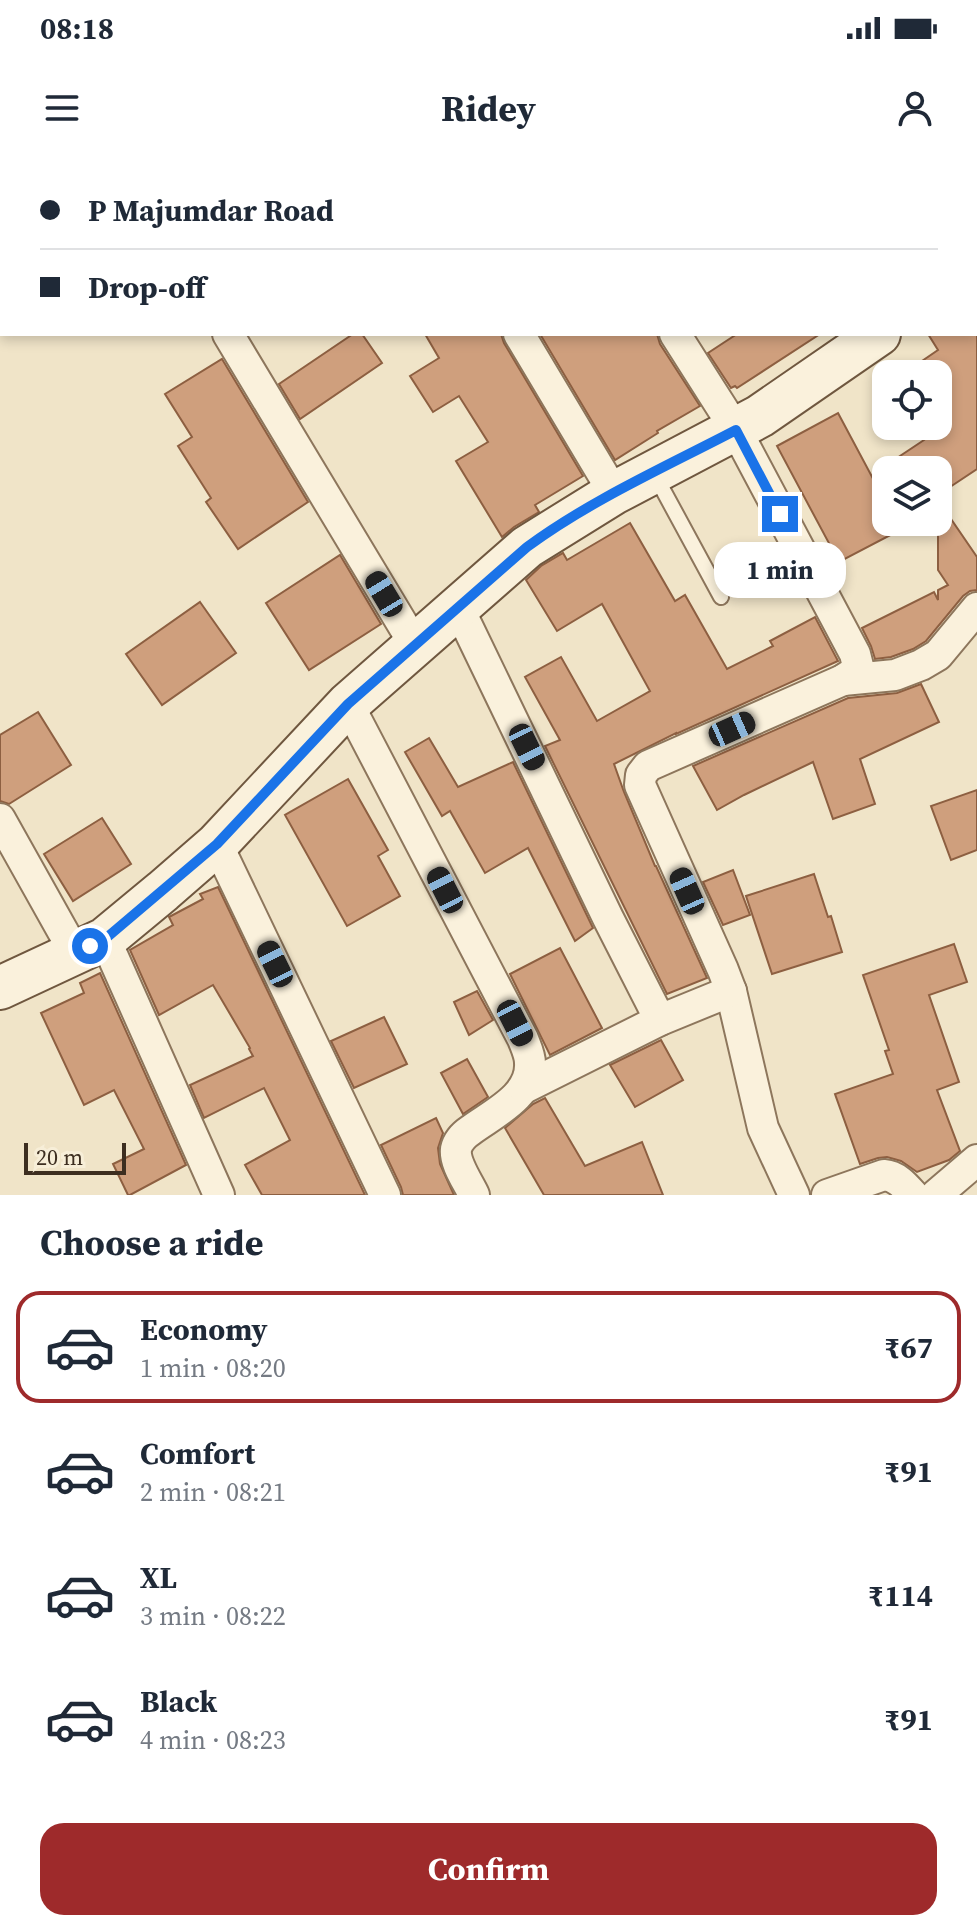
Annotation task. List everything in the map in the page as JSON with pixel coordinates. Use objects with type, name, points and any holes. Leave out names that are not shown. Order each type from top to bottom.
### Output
[{"type":"street","points":[[229,336],[415,645]]},
{"type":"street","points":[[520,336],[614,493]]},
{"type":"street","points":[[676,336],[736,430],[855,654],[858,666],[843,680],[648,766],[641,775],[640,785],[731,991],[763,1128],[794,1195]]},
{"type":"street","points":[[0,988],[90,946],[217,844],[348,704],[527,547],[614,493],[760,416],[876,336]]},
{"type":"street","points":[[458,607],[660,1020]]},
{"type":"street","points":[[843,680],[895,675],[921,665],[938,655],[977,608]]},
{"type":"street","points":[[348,704],[523,1039],[530,1059],[530,1071],[524,1088]]},
{"type":"street","points":[[0,819],[90,946],[219,1195]]},
{"type":"street","points":[[217,844],[385,1195]]},
{"type":"street","points":[[474,1195],[458,1162],[456,1149],[462,1136],[504,1107],[524,1088],[660,1020],[731,991]]},
{"type":"street","points":[[936,1195],[977,1160]]},
{"type":"street","points":[[827,1195],[884,1175],[898,1180],[913,1195]]},
{"type":"lane","points":[[654,473],[721,597]]},
{"type":"building","points":[[350,336],[363,336],[382,363],[300,419],[279,384]]},
{"type":"building","points":[[426,336],[502,336],[583,476],[535,505],[539,512],[502,537],[456,461],[488,442],[459,396],[433,412],[410,376],[439,358]]},
{"type":"building","points":[[541,336],[658,336],[700,406],[615,460]]},
{"type":"building","points":[[734,336],[817,336],[737,388],[731,388],[708,353]]},
{"type":"building","points":[[929,336],[977,336],[977,469],[952,486],[952,456],[900,456],[924,440],[952,440],[952,360],[923,360],[938,350]]},
{"type":"building","points":[[222,359],[308,502],[238,549],[206,502],[211,498],[178,446],[192,437],[165,394]]},
{"type":"building","points":[[838,413],[872,477],[872,536],[889,536],[839,562],[777,446]]},
{"type":"building","points":[[952,520],[977,557],[977,590],[963,596],[926,641],[891,657],[875,659],[862,628],[934,592],[938,600],[938,590],[948,585],[938,570],[938,536],[952,536]]},
{"type":"building","points":[[630,523],[675,601],[685,595],[727,669],[773,646],[770,641],[815,617],[838,661],[614,764],[655,866],[707,978],[667,994],[545,746],[560,740],[525,677],[561,657],[597,721],[650,691],[602,604],[557,631],[526,580],[541,566],[563,553],[567,560]]},
{"type":"building","points":[[340,555],[381,624],[309,670],[266,603]]},
{"type":"building","points":[[200,602],[236,653],[162,705],[126,654]]},
{"type":"building","points":[[921,684],[939,722],[860,759],[875,804],[833,819],[813,762],[717,810],[693,766],[848,698],[897,693]]},
{"type":"building","points":[[38,712],[71,765],[9,804],[0,801],[0,735]]},
{"type":"building","points":[[429,738],[458,787],[513,762],[593,928],[575,941],[528,848],[485,873],[450,811],[442,816],[405,752]]},
{"type":"building","points":[[348,779],[388,850],[378,856],[400,896],[347,926],[285,815]]},
{"type":"building","points":[[977,790],[977,850],[951,860],[931,806]]},
{"type":"building","points":[[102,818],[131,864],[73,901],[44,854]]},
{"type":"building","points":[[733,870],[750,915],[723,925],[703,882]]},
{"type":"building","points":[[814,874],[842,952],[772,974],[746,896]]},
{"type":"building","points":[[218,887],[365,1195],[262,1195],[245,1165],[290,1140],[264,1088],[204,1118],[190,1085],[253,1056],[250,1048],[213,985],[159,1015],[130,950],[173,925],[169,917],[203,899],[200,894]]},
{"type":"building","points":[[954,944],[967,982],[929,995],[959,1082],[937,1090],[960,1151],[949,1160],[917,1172],[901,1161],[887,1157],[860,1164],[835,1094],[893,1074],[885,1051],[889,1050],[863,975]]},
{"type":"building","points":[[560,948],[602,1028],[550,1055],[510,974]]},
{"type":"building","points":[[100,973],[186,1165],[130,1195],[113,1164],[144,1149],[114,1090],[84,1105],[41,1013],[84,993],[80,983]]},
{"type":"building","points":[[477,991],[493,1020],[469,1035],[454,1002]]},
{"type":"building","points":[[384,1017],[407,1064],[354,1088],[331,1041]]},
{"type":"building","points":[[661,1040],[683,1080],[635,1107],[610,1065]]},
{"type":"building","points":[[467,1059],[488,1097],[463,1114],[441,1073]]},
{"type":"building","points":[[545,1098],[585,1166],[642,1142],[663,1195],[544,1195],[505,1128]]},
{"type":"building","points":[[436,1118],[443,1133],[438,1148],[440,1164],[454,1195],[403,1195],[381,1145]]},
{"type":"route","points":[[90,946],[105,939],[217,844],[348,704],[540,537],[614,493],[736,430],[780,514]]}]
